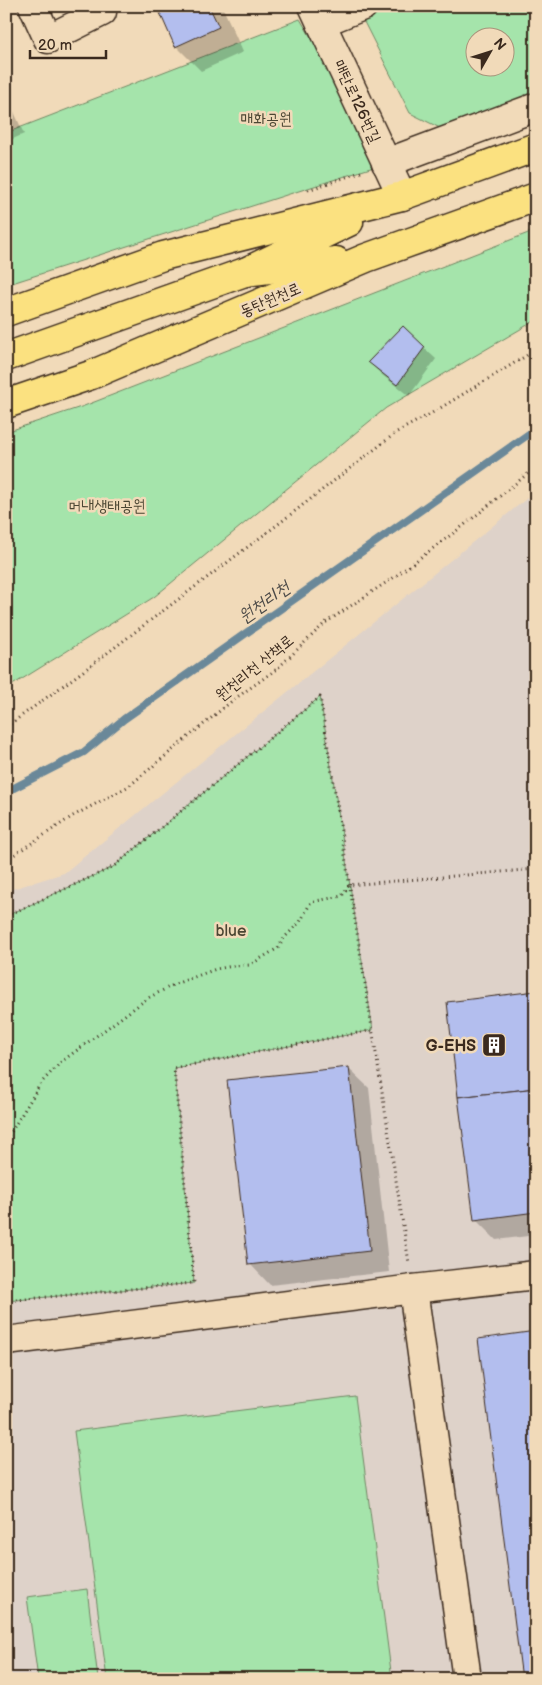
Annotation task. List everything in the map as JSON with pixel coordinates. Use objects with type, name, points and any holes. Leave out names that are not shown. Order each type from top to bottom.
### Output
[{"type":"main road","points":[[6,312],[162,256],[402,196],[536,148]]},
{"type":"main road","points":[[6,357],[245,272],[402,196]]},
{"type":"main road","name":"동탄원천로","points":[[6,404],[91,374],[366,258],[536,197]]},
{"type":"main road","points":[[245,272],[366,258]]},
{"type":"street","points":[[33,6],[48,39],[102,12],[99,6]]},
{"type":"street","points":[[317,15],[364,6]]},
{"type":"street","name":"매탄로126번길","points":[[317,15],[402,196]]},
{"type":"street","points":[[386,163],[536,107]]},
{"type":"street","points":[[6,1341],[536,1275]]},
{"type":"street","points":[[413,1289],[467,1679]]},
{"type":"path","points":[[6,727],[277,525],[397,432],[526,356],[536,348]]},
{"type":"path","name":"원천리천 산책로","points":[[6,860],[73,816],[129,786],[232,700],[277,669],[325,623],[393,578],[463,526],[536,467]]},
{"type":"path","points":[[6,916],[113,867],[320,697],[413,1289]]},
{"type":"path","points":[[6,1140],[41,1083],[61,1062],[148,998],[174,984],[216,969],[250,965],[278,948],[285,937],[300,922],[311,902],[342,896],[349,886],[536,869]]},
{"type":"path","points":[[6,1301],[194,1283],[174,1068],[372,1030]]},
{"type":"shaded area","points":[[536,491],[536,1679],[6,1679],[6,891],[64,873]]},
{"type":"green space","points":[[386,6],[536,6],[536,96],[446,131],[410,113],[361,16]]},
{"type":"green space","name":"매화공원","points":[[300,19],[386,163],[6,285],[6,133]]},
{"type":"green space","name":"머내생태공원","points":[[536,230],[536,320],[386,408],[154,597],[6,689],[6,432],[84,406]]},
{"type":"green space","name":"blue","points":[[320,697],[373,1030],[174,1068],[194,1283],[6,1301],[6,916],[113,867]]},
{"type":"green space","points":[[355,1396],[392,1679],[107,1679],[74,1431]]},
{"type":"green space","points":[[87,1589],[98,1679],[38,1679],[27,1597]]},
{"type":"building","points":[[157,6],[209,6],[219,27],[175,47]]},
{"type":"building","points":[[403,326],[425,347],[397,385],[368,362]]},
{"type":"building","name":"G-EHS","points":[[536,991],[536,1088],[458,1097],[447,1002]]},
{"type":"building","points":[[349,1067],[370,1251],[248,1265],[227,1080]]},
{"type":"building","points":[[536,1088],[536,1212],[474,1220],[458,1097]]},
{"type":"building","points":[[536,1331],[536,1679],[522,1679],[478,1339]]},
{"type":"waterway","name":"원천리천","points":[[6,792],[84,752],[124,719],[536,429]]},
{"type":"place","name":"G-EHS","points":[[494,1045]]}]
